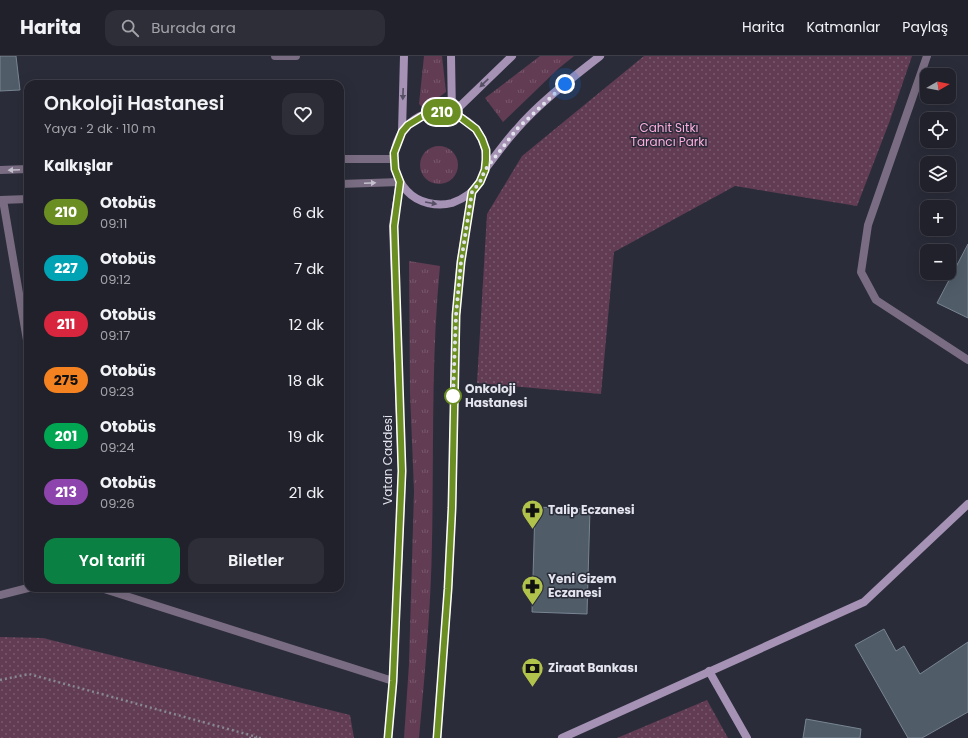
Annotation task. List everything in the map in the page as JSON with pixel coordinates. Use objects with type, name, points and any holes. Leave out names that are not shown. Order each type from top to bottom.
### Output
[{"type":"main road","points":[[402,132],[404,56]]},
{"type":"main road","points":[[451,56],[452,114]]},
{"type":"main road","points":[[452,114],[512,56]]},
{"type":"main road","name":"Vatan Caddesi","points":[[485,170],[486,150],[482,139],[467,121],[452,114],[438,112],[426,114],[414,120],[402,132],[396,144],[394,159],[395,169],[400,182],[408,192],[419,200],[432,204],[447,204],[460,200],[472,192],[480,182],[485,170],[517,129],[553,94],[600,56]]},
{"type":"main road","name":"Vatan Caddesi","points":[[388,738],[393,681],[402,471],[394,226],[400,182]]},
{"type":"main road","name":"Vatan Caddesi","points":[[437,738],[448,589],[452,508],[456,315],[461,262],[472,192]]},
{"type":"main road","points":[[562,738],[573,736],[709,671],[864,602],[968,504]]},
{"type":"main road","points":[[709,671],[747,738]]},
{"type":"street","points":[[275,56],[296,56]]},
{"type":"street","points":[[927,56],[868,225],[861,272],[876,300],[968,360]]},
{"type":"street","points":[[344,159],[394,159]]},
{"type":"street","points":[[0,170],[24,169]]},
{"type":"street","points":[[344,184],[400,182]]},
{"type":"street","points":[[24,199],[1,200],[24,324]]},
{"type":"street","points":[[0,595],[24,589]]},
{"type":"street","points":[[114,592],[393,681]]},
{"type":"path","points":[[0,680],[29,674],[263,738]]},
{"type":"path","points":[[249,738],[257,737]]},
{"type":"green space","points":[[424,56],[442,56],[446,92],[426,107],[422,107],[419,104]]},
{"type":"green space","points":[[540,56],[574,56],[558,69],[503,122],[485,98]]},
{"type":"green space","name":"Cahit Sıtkı Tarancı Parkı","points":[[644,56],[912,56],[889,123],[857,206],[735,186],[614,252],[601,394],[477,383],[487,214],[522,156]]},
{"type":"green space","points":[[439,146],[449,149],[455,155],[458,165],[455,175],[449,181],[439,184],[429,181],[423,175],[420,165],[423,155],[429,149]]},
{"type":"green space","points":[[409,261],[440,266],[435,335],[430,591],[419,738],[404,738],[409,664],[414,491],[410,393]]},
{"type":"green space","points":[[0,637],[43,638],[350,715],[354,738],[0,738]]},
{"type":"green space","points":[[707,700],[728,738],[617,738]]},
{"type":"building","points":[[0,56],[16,56],[20,90],[0,91]]},
{"type":"building","points":[[968,244],[968,318],[937,303],[949,280],[956,280],[956,267]]},
{"type":"building","points":[[535,507],[590,509],[587,614],[532,612]]},
{"type":"building","points":[[884,629],[896,651],[904,646],[920,674],[968,642],[968,712],[922,738],[908,738],[855,645]]},
{"type":"building","points":[[806,719],[861,729],[860,738],[803,738]]},
{"type":"bus line","name":"210","points":[[388,738],[391,721],[402,471],[394,226],[400,182],[395,169],[394,153],[396,144],[402,132],[408,125],[426,114],[438,112],[460,117],[476,129],[486,150],[486,160],[485,170],[480,182],[472,192],[461,262],[456,315],[452,508],[448,589],[437,738]]},
{"type":"place","name":"Onkoloji Hastanesi","points":[[453,396]]},
{"type":"place","name":"Talip Eczanesi","points":[[533,530]]},
{"type":"place","name":"Yeni Gizem Eczanesi","points":[[532,606]]},
{"type":"place","name":"Ziraat Bankası","points":[[532,688]]},
{"type":"route","points":[[453,396],[453,398],[456,315],[461,262],[472,192],[480,182],[485,170],[517,129],[565,84]]}]
